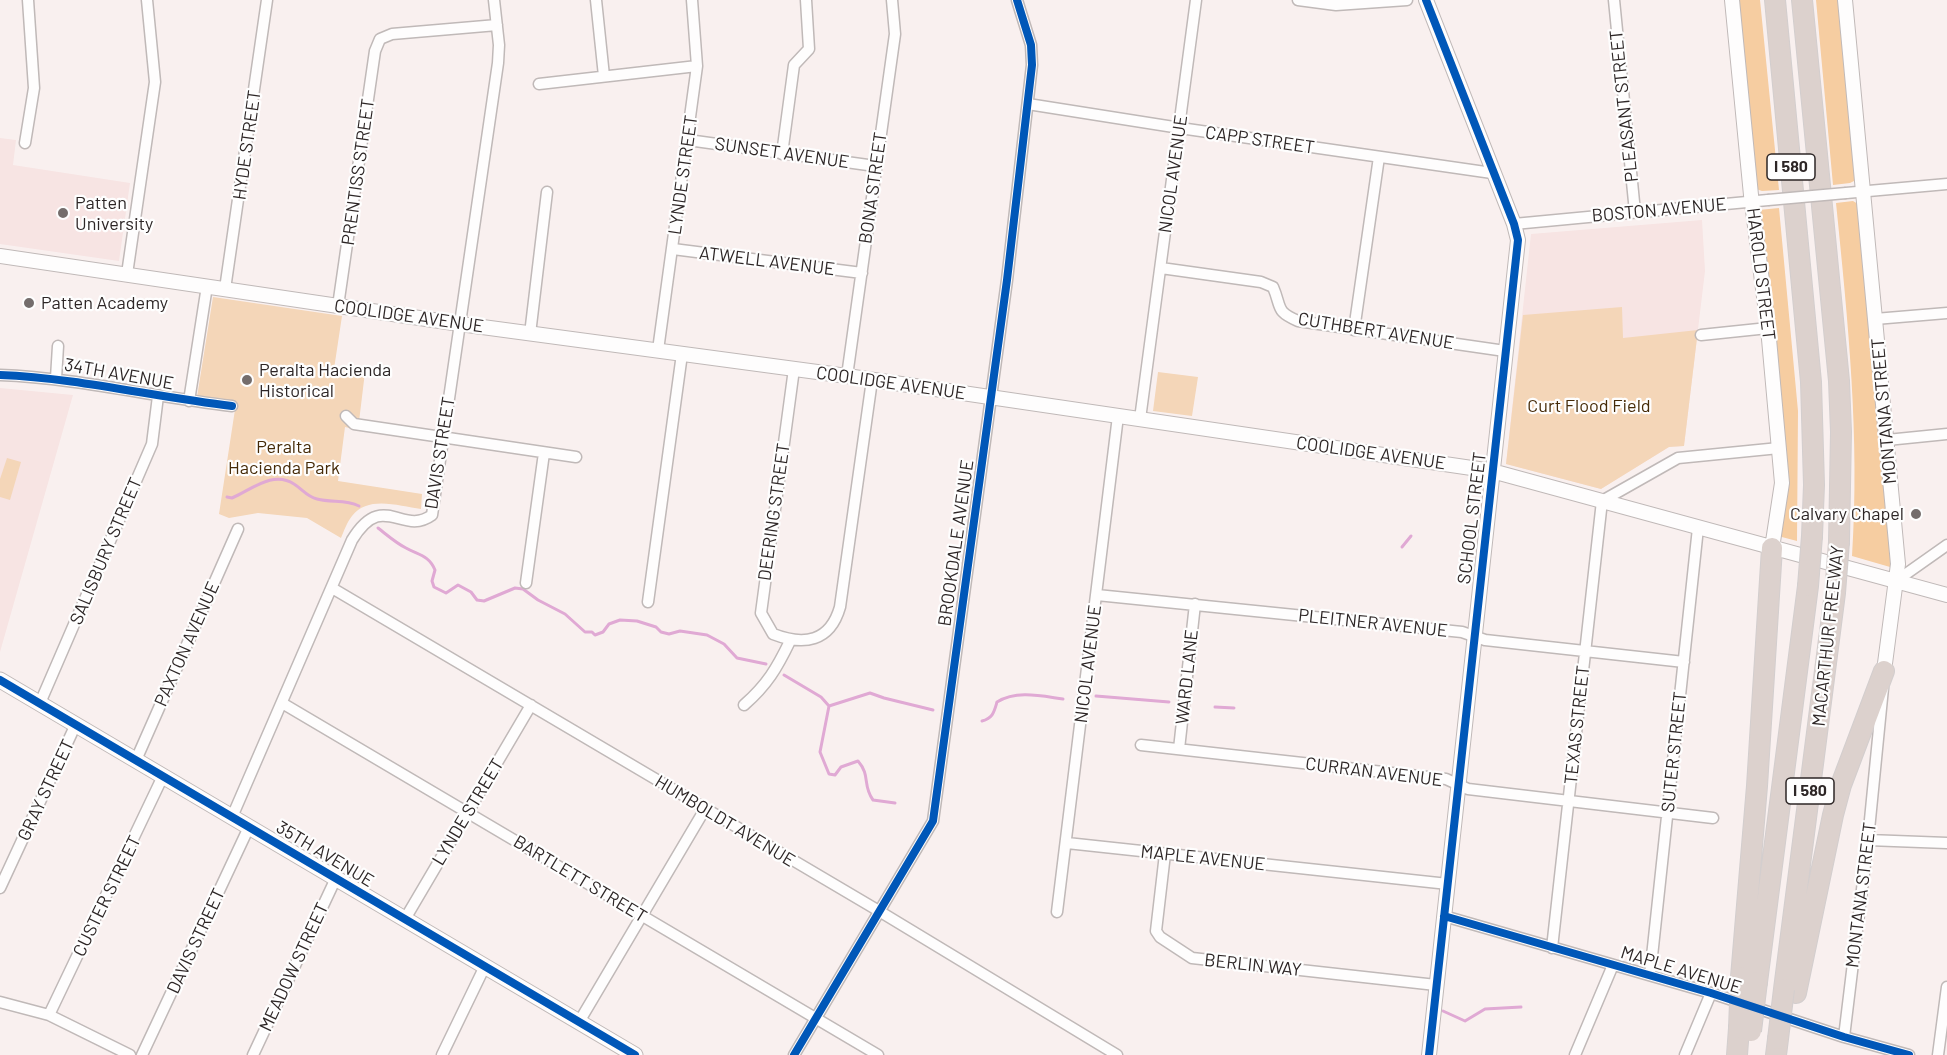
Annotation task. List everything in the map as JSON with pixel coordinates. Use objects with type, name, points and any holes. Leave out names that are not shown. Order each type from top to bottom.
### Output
[{"type":"highway","name":"MACARTHUR FREEWAY","points":[[1749,979],[1808,586],[1814,485],[1810,382],[1775,0]]},
{"type":"highway","name":"MACARTHUR FREEWAY","points":[[1790,991],[1835,593],[1839,542],[1841,432],[1839,381],[1802,0]]},
{"type":"highway","points":[[1748,1055],[1745,1030],[1772,548]]},
{"type":"highway","points":[[1781,1047],[1790,991],[1841,785],[1884,671]]},
{"type":"highway","points":[[1737,1055],[1745,1030]]},
{"type":"main road","name":"35TH AVENUE","points":[[0,680],[635,1055]]},
{"type":"street","points":[[25,143],[34,88],[28,0]]},
{"type":"street","points":[[127,274],[155,82],[147,0]]},
{"type":"street","name":"HYDE STREET","points":[[225,289],[267,0]]},
{"type":"street","name":"DAVIS STREET","points":[[232,817],[352,540],[361,525],[371,517],[380,514],[417,521],[425,520],[432,515],[498,63],[494,0]]},
{"type":"street","points":[[596,0],[604,76]]},
{"type":"street","name":"LYNDE STREET","points":[[658,350],[698,66],[692,0]]},
{"type":"street","points":[[782,154],[795,65],[809,49],[806,0]]},
{"type":"street","name":"BONA STREET","points":[[847,376],[895,34],[891,0]]},
{"type":"street","name":"BROOKDALE AVENUE","points":[[794,1055],[933,821],[991,398],[1032,65],[1031,45],[1017,0]]},
{"type":"street","name":"NICOL AVENUE","points":[[1140,419],[1196,0]]},
{"type":"street","points":[[1298,0],[1336,6],[1407,0]]},
{"type":"street","name":"SCHOOL STREET","points":[[1426,0],[1492,173],[1514,224],[1518,240],[1429,1055]]},
{"type":"street","name":"PLEASANT STREET","points":[[1614,0],[1635,212]]},
{"type":"street","name":"HAROLD STREET","points":[[1732,0],[1752,202],[1768,328],[1782,483],[1772,548]]},
{"type":"street","name":"MONTANA STREET","points":[[1844,1037],[1898,564],[1845,0]]},
{"type":"street","name":"PRENTISS STREET","points":[[338,306],[375,51],[380,39],[392,34],[497,25]]},
{"type":"street","points":[[539,84],[698,66]]},
{"type":"street","name":"CAPP STREET","points":[[1028,104],[1492,173]]},
{"type":"street","name":"SUNSET AVENUE","points":[[688,140],[875,166]]},
{"type":"street","points":[[1354,330],[1379,157]]},
{"type":"street","name":"BOSTON AVENUE","points":[[1514,224],[1947,184]]},
{"type":"street","points":[[530,334],[547,192]]},
{"type":"street","name":"ATWELL AVENUE","points":[[673,249],[862,273]]},
{"type":"street","name":"COOLIDGE AVENUE","points":[[0,256],[530,334],[847,376],[1492,471],[1947,596]]},
{"type":"street","name":"CUTHBERT AVENUE","points":[[1161,268],[1261,282],[1273,287],[1278,306],[1284,315],[1298,321],[1505,351]]},
{"type":"street","points":[[189,401],[207,286]]},
{"type":"street","points":[[1875,319],[1947,313]]},
{"type":"street","points":[[1701,335],[1768,328]]},
{"type":"street","points":[[56,378],[58,346]]},
{"type":"street","points":[[648,602],[682,354]]},
{"type":"street","name":"DEERING STREET","points":[[790,641],[772,634],[761,613],[794,369]]},
{"type":"street","name":"34TH AVENUE","points":[[0,375],[56,378],[189,401],[232,406]]},
{"type":"street","points":[[744,705],[759,692],[775,672],[790,641],[821,637],[836,622],[872,380]]},
{"type":"street","name":"SALISBURY STREET","points":[[40,703],[152,444],[158,396]]},
{"type":"street","points":[[346,416],[354,424],[576,458]]},
{"type":"street","name":"NICOL AVENUE","points":[[1057,912],[1118,416]]},
{"type":"street","points":[[1887,440],[1947,434]]},
{"type":"street","points":[[1602,501],[1678,458],[1779,448]]},
{"type":"street","points":[[526,584],[544,453]]},
{"type":"street","name":"TEXAS STREET","points":[[1552,948],[1602,501]]},
{"type":"street","name":"SUTER STREET","points":[[1650,975],[1698,528]]},
{"type":"street","name":"PAXTON AVENUE","points":[[136,760],[238,529]]},
{"type":"street","points":[[1896,581],[1947,545]]},
{"type":"street","name":"HUMBOLDT AVENUE","points":[[332,588],[879,911],[1117,1055]]},
{"type":"street","name":"PLEITNER AVENUE","points":[[1097,595],[1462,632],[1485,640],[1684,662]]},
{"type":"street","name":"WARD LANE","points":[[1179,749],[1195,604]]},
{"type":"street","name":"BARTLETT STREET","points":[[282,703],[878,1055]]},
{"type":"street","name":"LYNDE STREET","points":[[405,919],[531,705]]},
{"type":"street","name":"GRAY STREET","points":[[0,888],[76,724]]},
{"type":"street","name":"CURRAN AVENUE","points":[[1141,745],[1446,779],[1468,789],[1713,818]]},
{"type":"street","name":"CUSTER STREET","points":[[49,1015],[163,776]]},
{"type":"street","points":[[579,1022],[705,808]]},
{"type":"street","name":"DAVIS STREET","points":[[142,1055],[249,827]]},
{"type":"street","points":[[1868,840],[1947,843]]},
{"type":"street","name":"MAPLE AVENUE","points":[[1066,843],[1448,884]]},
{"type":"street","name":"BERLIN WAY","points":[[1165,854],[1156,931],[1160,937],[1192,958],[1436,985]]},
{"type":"street","name":"MEADOW STREET","points":[[253,1055],[336,878]]},
{"type":"street","name":"MAPLE AVENUE","points":[[1444,916],[1711,993],[1903,1054]]},
{"type":"street","points":[[1575,1055],[1613,965]]},
{"type":"street","points":[[441,1055],[485,966]]},
{"type":"street","points":[[1938,1055],[1947,987]]},
{"type":"street","points":[[1685,1055],[1711,993]]},
{"type":"street","points":[[0,1002],[49,1015],[130,1055]]},
{"type":"shaded area","points":[[1739,0],[1760,0],[1779,190],[1756,189]]},
{"type":"shaded area","points":[[1816,0],[1839,0],[1856,180],[1850,183],[1833,185]]},
{"type":"shaded area","name":"Patten University","points":[[0,138],[16,140],[13,165],[130,183],[119,261],[0,244]]},
{"type":"shaded area","points":[[1853,201],[1858,204],[1891,554],[1890,567],[1852,556],[1854,423],[1836,203]]},
{"type":"shaded area","points":[[1779,208],[1798,411],[1797,541],[1778,536],[1759,210]]},
{"type":"shaded area","name":"Curt Flood Field","points":[[1702,220],[1705,271],[1684,446],[1669,447],[1601,489],[1506,464],[1531,234]]},
{"type":"shaded area","points":[[0,388],[73,395],[0,652]]},
{"type":"green space","name":"Peralta Hacienda Park","points":[[213,297],[342,316],[334,369],[365,372],[358,430],[345,427],[338,481],[422,494],[421,509],[384,503],[366,506],[352,516],[341,538],[307,518],[258,513],[229,518],[219,514],[236,403],[197,397]]},
{"type":"green space","name":"Curt Flood Field","points":[[1622,307],[1623,338],[1698,330],[1684,446],[1669,447],[1601,489],[1506,464],[1523,315]]},
{"type":"green space","points":[[1158,372],[1198,377],[1192,416],[1153,411]]},
{"type":"green space","points":[[7,458],[21,462],[10,500],[0,497],[0,479]]},
{"type":"waterway","points":[[227,497],[232,498],[262,483],[278,479],[294,484],[313,498],[359,506]]},
{"type":"waterway","points":[[378,528],[399,544],[430,561],[435,570],[432,581],[434,587],[446,593],[458,585],[471,592],[477,600],[484,601],[515,588],[523,589],[565,614],[585,632],[592,632],[595,635],[603,632],[609,624],[620,620],[637,621],[669,634],[680,631],[707,635],[724,644],[737,658],[766,664]]},
{"type":"waterway","points":[[1402,547],[1411,536]]},
{"type":"waterway","points":[[784,675],[821,697],[829,706]]},
{"type":"waterway","points":[[829,706],[870,693],[933,710]]},
{"type":"waterway","points":[[982,721],[991,716],[997,702],[1005,698],[1029,695],[1063,699]]},
{"type":"waterway","points":[[1096,696],[1169,702]]},
{"type":"waterway","points":[[829,706],[820,752],[829,774],[835,775],[841,767],[858,761],[864,771],[868,790],[873,800],[895,803]]},
{"type":"waterway","points":[[1215,707],[1234,708]]},
{"type":"waterway","points":[[1443,1011],[1465,1021],[1485,1009],[1521,1007]]},
{"type":"cycle path","points":[[794,1055],[933,821],[1007,280],[1032,65],[1031,45],[1017,0]]},
{"type":"cycle path","points":[[1426,0],[1514,224],[1518,240],[1429,1055]]},
{"type":"cycle path","points":[[0,375],[58,380],[232,406]]},
{"type":"cycle path","points":[[0,680],[635,1055]]},
{"type":"cycle path","points":[[1444,916],[1711,993],[1844,1037],[1909,1055]]},
{"type":"place","name":"Patten University","points":[[63,213]]},
{"type":"place","name":"Patten Academy","points":[[29,303]]},
{"type":"place","name":"Peralta Hacienda Historical","points":[[247,380]]},
{"type":"place","name":"Calvary Chapel","points":[[1916,514]]}]
